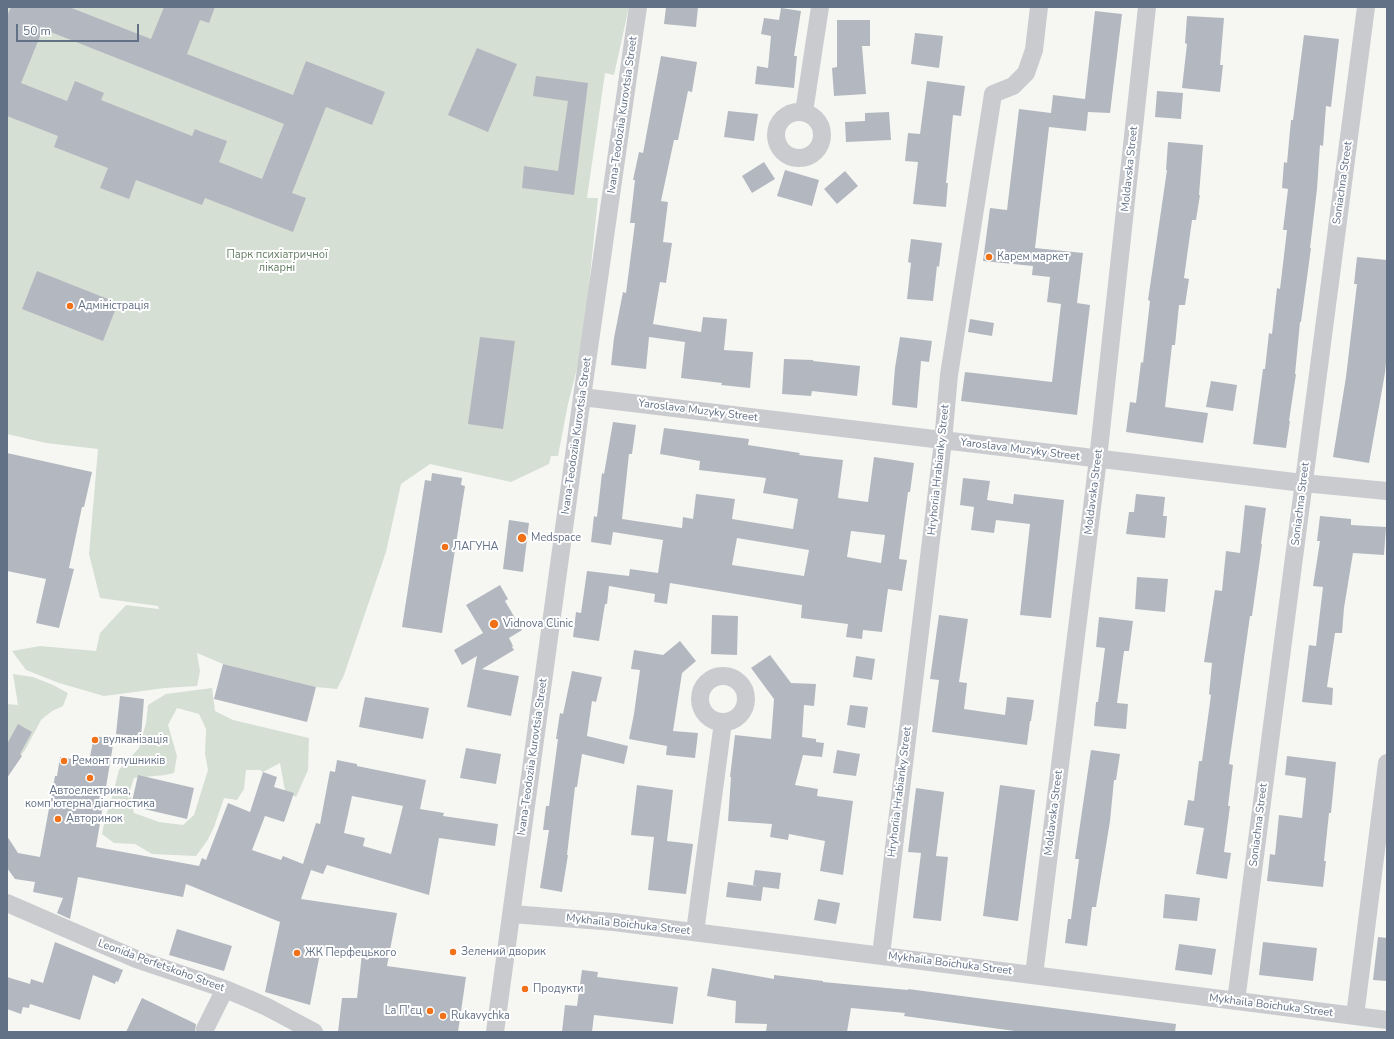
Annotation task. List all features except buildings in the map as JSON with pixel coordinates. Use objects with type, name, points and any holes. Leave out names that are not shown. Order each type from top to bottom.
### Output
[{"type":"street","name":"Ivana-Teodoziia Kurovtsia Street","points":[[495,1032],[582,397],[638,7]]},
{"type":"street","points":[[804,112],[820,7]]},
{"type":"street","name":"Hryhoriia Hrabianky Street","points":[[880,955],[943,441],[949,374],[993,94],[1013,86],[1026,72],[1034,50],[1039,7]]},
{"type":"street","name":"Moldavska Street","points":[[1034,975],[1098,459],[1147,7]]},
{"type":"street","name":"Soniachna Street","points":[[1236,1001],[1366,7]]},
{"type":"street","name":"Yaroslava Muzyky Street","points":[[582,397],[943,441],[1303,483],[1387,491]]},
{"type":"street","points":[[695,932],[723,722]]},
{"type":"street","points":[[1355,1016],[1387,763]]},
{"type":"street","name":"Leonida Perfetskoho Street","points":[[7,903],[136,959],[225,990],[267,1007],[314,1032]]},
{"type":"street","name":"Mykhaila Boichuka Street","points":[[512,914],[614,922],[1387,1020]]},
{"type":"street","points":[[205,1029],[225,990]]},
{"type":"green space","name":"Парк психіатричної лікарні","points":[[7,7],[629,7],[614,75],[605,73],[587,198],[598,198],[583,345],[568,404],[558,456],[551,456],[549,464],[511,482],[430,464],[401,484],[386,552],[344,675],[337,689],[316,687],[223,664],[197,653],[200,671],[197,686],[165,688],[104,696],[59,683],[26,670],[12,651],[40,646],[96,651],[100,633],[126,605],[159,609],[158,606],[100,598],[89,554],[98,449],[46,443],[7,434]]},
{"type":"green space","points":[[13,674],[33,677],[68,693],[63,706],[52,711],[41,720],[25,750],[16,762],[7,765],[7,704],[18,705]]},
{"type":"green space","points":[[212,688],[215,711],[233,720],[309,738],[308,770],[296,797],[285,791],[280,763],[263,772],[260,770],[246,770],[244,789],[237,800],[224,798],[214,827],[207,841],[196,856],[152,854],[135,844],[114,843],[102,834],[119,770],[139,748],[146,723],[148,705],[166,694]],"holes":[[[177,708],[199,714],[206,729],[205,754],[208,770],[194,815],[183,825],[159,822],[134,813],[130,790],[134,778],[174,773],[177,756],[168,725]]]},
{"type":"place","name":"Карем маркет","points":[[989,257]]},
{"type":"place","name":"Адміністрація","points":[[70,306]]},
{"type":"place","name":"Medspace","points":[[522,538]]},
{"type":"place","name":"ЛАГУНА","points":[[445,547]]},
{"type":"place","name":"Vidnova Clinic","points":[[494,624]]},
{"type":"place","name":"вулканізація","points":[[95,740]]},
{"type":"place","name":"Ремонт глушників","points":[[64,761]]},
{"type":"place","name":"Автоелектрика, комп'ютерна діагностика","points":[[90,778]]},
{"type":"place","name":"Авторинок","points":[[58,819]]},
{"type":"place","name":"Зелений дворик","points":[[453,952]]},
{"type":"place","name":"ЖК Перфецького","points":[[297,953]]},
{"type":"place","name":"Продукти","points":[[525,989]]},
{"type":"place","name":"La П'єц","points":[[430,1011]]},
{"type":"place","name":"Rukavychka","points":[[443,1016]]}]
